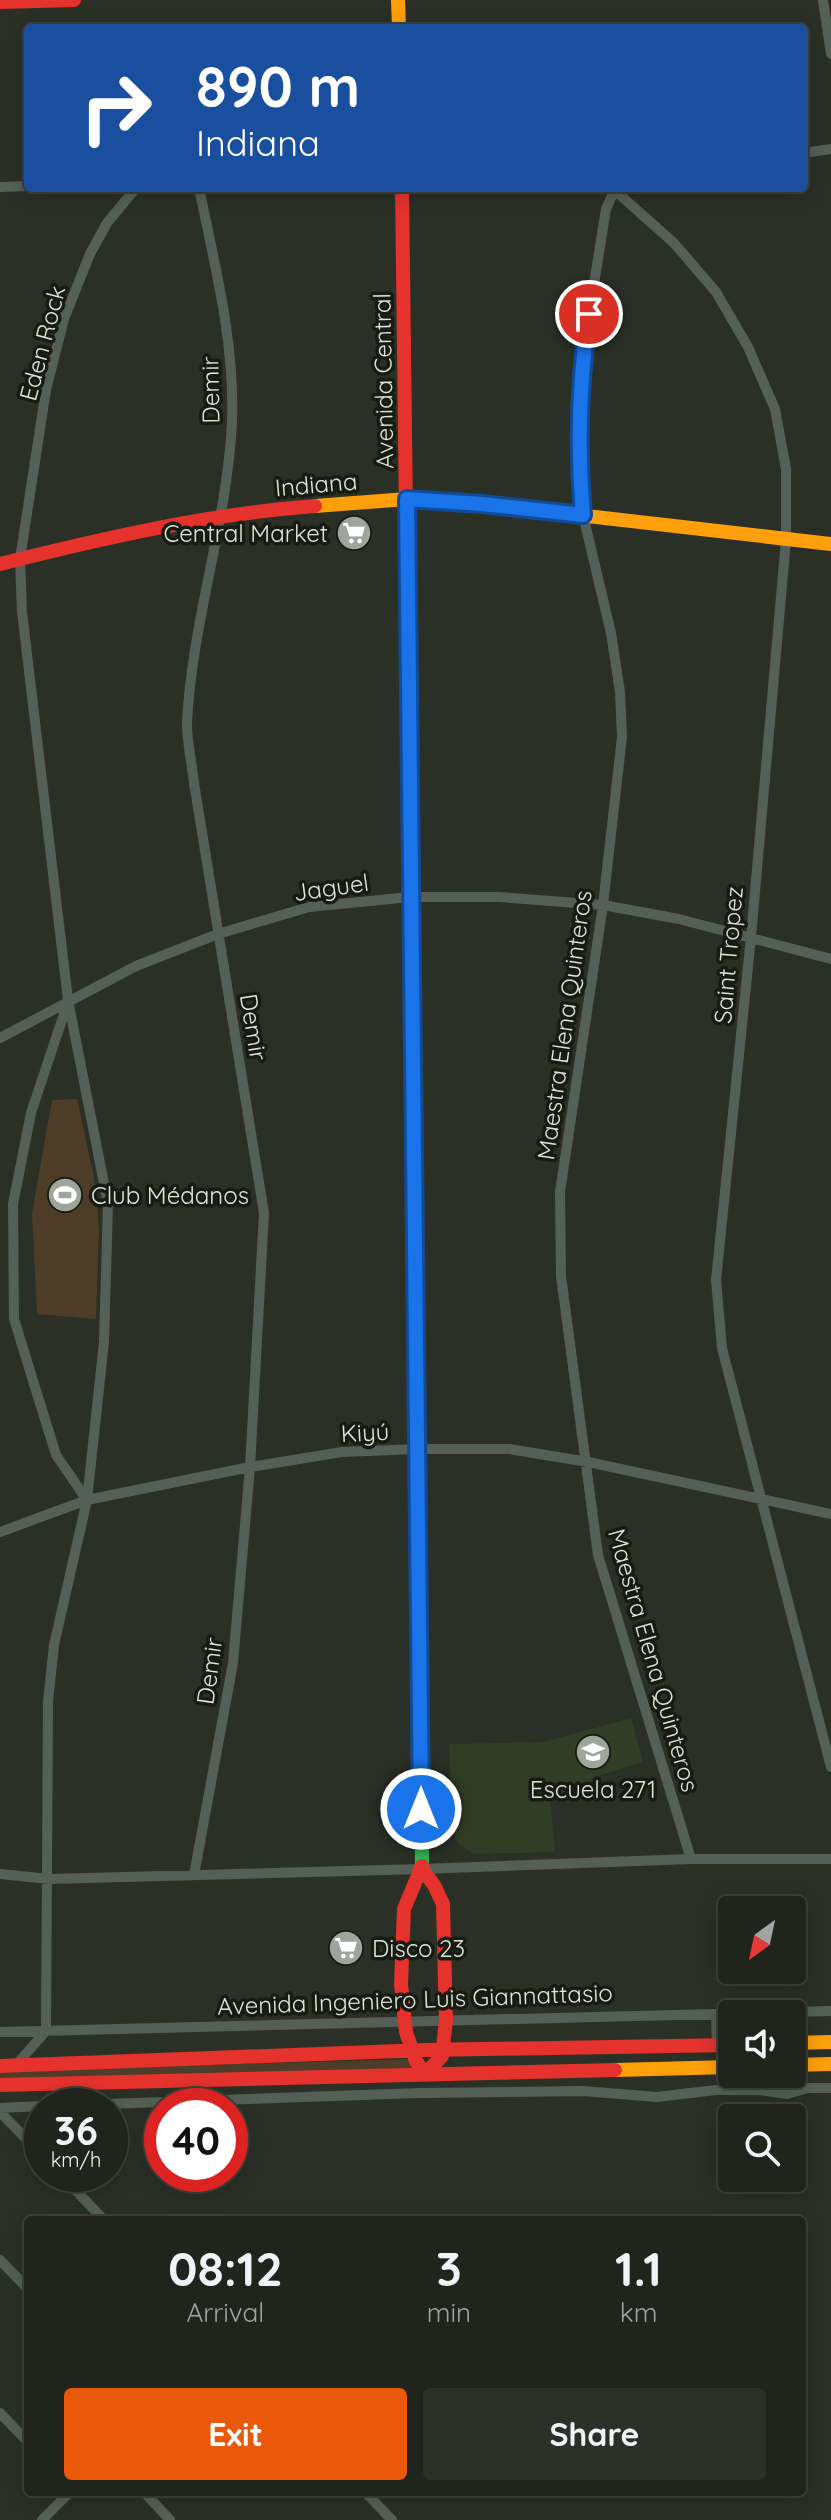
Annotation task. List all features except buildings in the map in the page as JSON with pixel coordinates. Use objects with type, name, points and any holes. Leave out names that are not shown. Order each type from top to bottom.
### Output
[{"type":"street","points":[[0,2],[74,0]]},
{"type":"street","points":[[398,0],[399,24]]},
{"type":"street","points":[[823,0],[831,54]]},
{"type":"street","points":[[808,152],[831,149]]},
{"type":"street","points":[[0,187],[24,186]]},
{"type":"street","name":"Eden Rock","points":[[46,2031],[48,1702],[54,1645],[87,1500],[104,1342],[108,1204],[68,1000],[22,612],[20,559],[46,390],[64,319],[90,254],[107,223],[133,192]]},
{"type":"street","name":"Demir","points":[[194,1875],[233,1663],[250,1467],[264,1213],[187,726],[194,651],[221,516],[232,424],[232,371],[226,324],[200,192]]},
{"type":"street","name":"Avenida Central","points":[[402,192],[422,1869],[406,1899],[402,1914],[403,2021],[418,2064],[425,2074]]},
{"type":"street","name":"Maestra Elena Quinteros","points":[[613,192],[606,209],[585,340],[579,399],[579,467],[583,515],[611,633],[620,692],[622,737],[603,905],[560,1192],[561,1276],[598,1555],[691,1859]]},
{"type":"street","name":"Saint Tropez","points":[[619,192],[674,243],[716,292],[748,347],[775,409],[786,469],[786,540],[751,937],[716,1280],[722,1348],[831,1767]]},
{"type":"street","name":"Indiana","points":[[0,564],[99,539],[221,516],[407,499],[482,504],[831,544]]},
{"type":"street","name":"Jaguel","points":[[0,1038],[136,966],[218,934],[309,907],[410,897],[499,897],[603,905],[679,919],[831,959]]},
{"type":"street","name":"Eden Rock","points":[[68,1000],[31,1113],[13,1204],[14,1319],[56,1455],[87,1500]]},
{"type":"street","name":"Kiyú","points":[[0,1532],[87,1500],[250,1467],[342,1452],[418,1449],[509,1449],[588,1462],[831,1514]]},
{"type":"street","points":[[0,1874],[49,1879],[691,1859],[831,1859]]},
{"type":"street","points":[[420,2093],[425,2074],[438,2063],[444,2050],[446,2020],[443,1904],[422,1869]]},
{"type":"street","name":"Avenida Ingeniero Luis Giannattasio","points":[[0,2032],[831,2011]]},
{"type":"street","points":[[716,2014],[718,2021]]},
{"type":"street","points":[[16,2065],[46,2031]]},
{"type":"street","points":[[806,2043],[831,2042]]},
{"type":"street","points":[[0,2066],[413,2050],[718,2045]]},
{"type":"street","points":[[806,2065],[831,2064]]},
{"type":"street","points":[[1,2088],[718,2067]]},
{"type":"street","points":[[128,2103],[583,2091],[657,2097],[716,2090],[787,2094],[808,2088],[831,2088]]},
{"type":"street","points":[[0,2110],[24,2108]]},
{"type":"street","points":[[0,2110],[24,2136]]},
{"type":"street","points":[[77,2192],[100,2216]]},
{"type":"street","points":[[0,2260],[24,2285]]},
{"type":"street","points":[[0,2413],[24,2438]]},
{"type":"street","points":[[42,2520],[66,2496]]},
{"type":"street","points":[[148,2496],[170,2520]]},
{"type":"street","points":[[369,2496],[392,2520]]},
{"type":"shaded area","name":"Club Médanos","points":[[77,1099],[94,1177],[99,1228],[96,1319],[37,1314],[32,1213],[52,1100]]},
{"type":"shaded area","points":[[631,1718],[643,1762],[591,1778],[592,1784],[550,1797],[555,1852],[474,1854],[460,1845],[453,1834],[449,1744],[544,1742]]},
{"type":"shaded area","points":[[414,2059],[414,2068],[0,2080],[0,2071]]},
{"type":"traffic: fast","points":[[417,1434],[422,1866]]},
{"type":"traffic: slow","points":[[398,0],[399,24]]},
{"type":"traffic: slow","points":[[315,506],[407,499],[482,504],[831,544]]},
{"type":"traffic: slow","points":[[410,837],[417,1434]]},
{"type":"traffic: slow","points":[[806,2043],[831,2042]]},
{"type":"traffic: slow","points":[[806,2065],[831,2064]]},
{"type":"traffic: slow","points":[[615,2070],[718,2067]]},
{"type":"traffic: jam","points":[[0,2],[74,0]]},
{"type":"traffic: jam","points":[[402,192],[410,837]]},
{"type":"traffic: jam","points":[[0,564],[156,528],[315,506]]},
{"type":"traffic: jam","points":[[422,1866],[404,1909],[401,1984],[406,2032],[416,2061],[425,2074],[442,2056],[446,2020],[443,1904],[422,1869]]},
{"type":"traffic: jam","points":[[0,2066],[425,2050],[718,2045]]},
{"type":"traffic: jam","points":[[0,2085],[615,2070]]},
{"type":"place","name":"Central Market","points":[[354,533]]},
{"type":"place","name":"Club Médanos","points":[[65,1195]]},
{"type":"place","name":"Escuela 271","points":[[593,1752]]},
{"type":"place","name":"Disco 23","points":[[346,1948]]},
{"type":"route","points":[[421,1809],[407,499],[583,515],[579,399],[589,314]]}]
